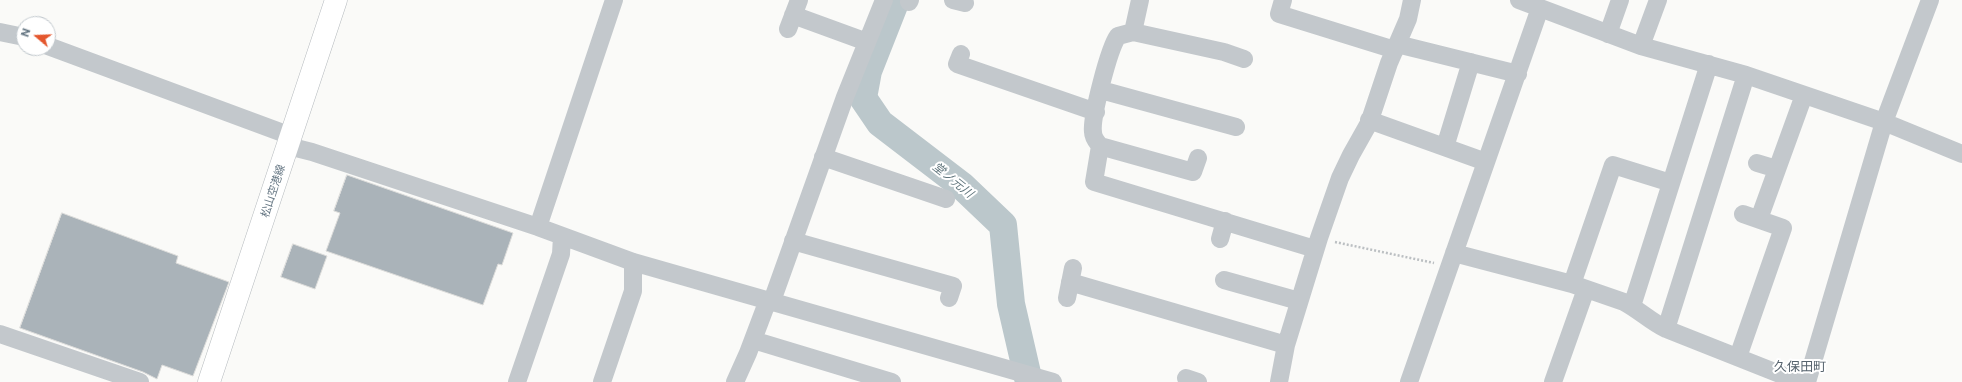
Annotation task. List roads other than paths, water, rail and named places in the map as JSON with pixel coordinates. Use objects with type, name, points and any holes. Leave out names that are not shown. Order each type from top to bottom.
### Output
[{"type":"main road","name":"松山空港線","points":[[209,382],[336,0]]},
{"type":"street","points":[[538,227],[614,0]]},
{"type":"street","points":[[734,382],[770,300],[866,42],[884,0]]},
{"type":"street","points":[[1283,0],[1279,14],[1396,47],[1471,62],[1518,74]]},
{"type":"street","points":[[1279,382],[1286,346],[1317,243],[1340,178],[1370,120],[1408,18],[1412,0]]},
{"type":"street","points":[[1608,34],[1620,0]]},
{"type":"street","points":[[1642,46],[1658,0]]},
{"type":"street","points":[[1807,382],[1884,122],[1930,0]]},
{"type":"street","points":[[1133,32],[1134,2]]},
{"type":"street","points":[[1409,382],[1518,74],[1532,3],[1608,34],[1642,46],[1746,75],[1884,122],[1962,154]]},
{"type":"street","points":[[793,15],[866,42]]},
{"type":"street","points":[[0,32],[16,35]]},
{"type":"street","points":[[1198,158],[1193,172],[1100,146],[1095,140],[1093,132],[1100,90],[1113,42],[1118,36],[1133,32],[1224,52],[1244,60]]},
{"type":"street","points":[[56,49],[290,141],[312,152],[538,227],[633,262],[770,300],[1008,376],[1045,381]]},
{"type":"street","points":[[961,54],[957,64],[1096,112]]},
{"type":"street","points":[[1445,147],[1471,62]]},
{"type":"street","points":[[1632,306],[1709,64]]},
{"type":"street","points":[[1666,329],[1746,75]]},
{"type":"street","points":[[1100,90],[1236,127]]},
{"type":"street","points":[[1738,357],[1783,228],[1751,217],[1777,169],[1804,95]]},
{"type":"street","points":[[1370,120],[1486,162]]},
{"type":"street","points":[[1100,146],[1094,182],[1225,221],[1317,243]]},
{"type":"street","points":[[823,157],[946,199]]},
{"type":"street","points":[[1757,163],[1777,169]]},
{"type":"street","points":[[1553,382],[1614,164],[1671,183]]},
{"type":"street","points":[[1220,239],[1225,221]]},
{"type":"street","points":[[517,382],[561,254],[562,236]]},
{"type":"street","points":[[793,241],[953,286],[949,298]]},
{"type":"street","points":[[1453,259],[1579,286],[1632,306],[1648,320],[1666,329],[1800,382]]},
{"type":"street","points":[[602,382],[633,291],[633,262]]},
{"type":"street","points":[[1224,280],[1299,302]]},
{"type":"street","points":[[1070,283],[1134,309],[1206,315],[1286,346]]},
{"type":"street","points":[[0,334],[140,382]]},
{"type":"street","points":[[752,340],[892,382]]},
{"type":"waterway","name":"堂ノ元川","points":[[896,0],[868,71],[863,98],[880,123],[961,185],[1003,225],[1011,304],[1029,382]]},
{"type":"district","name":"久保田町","points":[[1800,367]]}]
